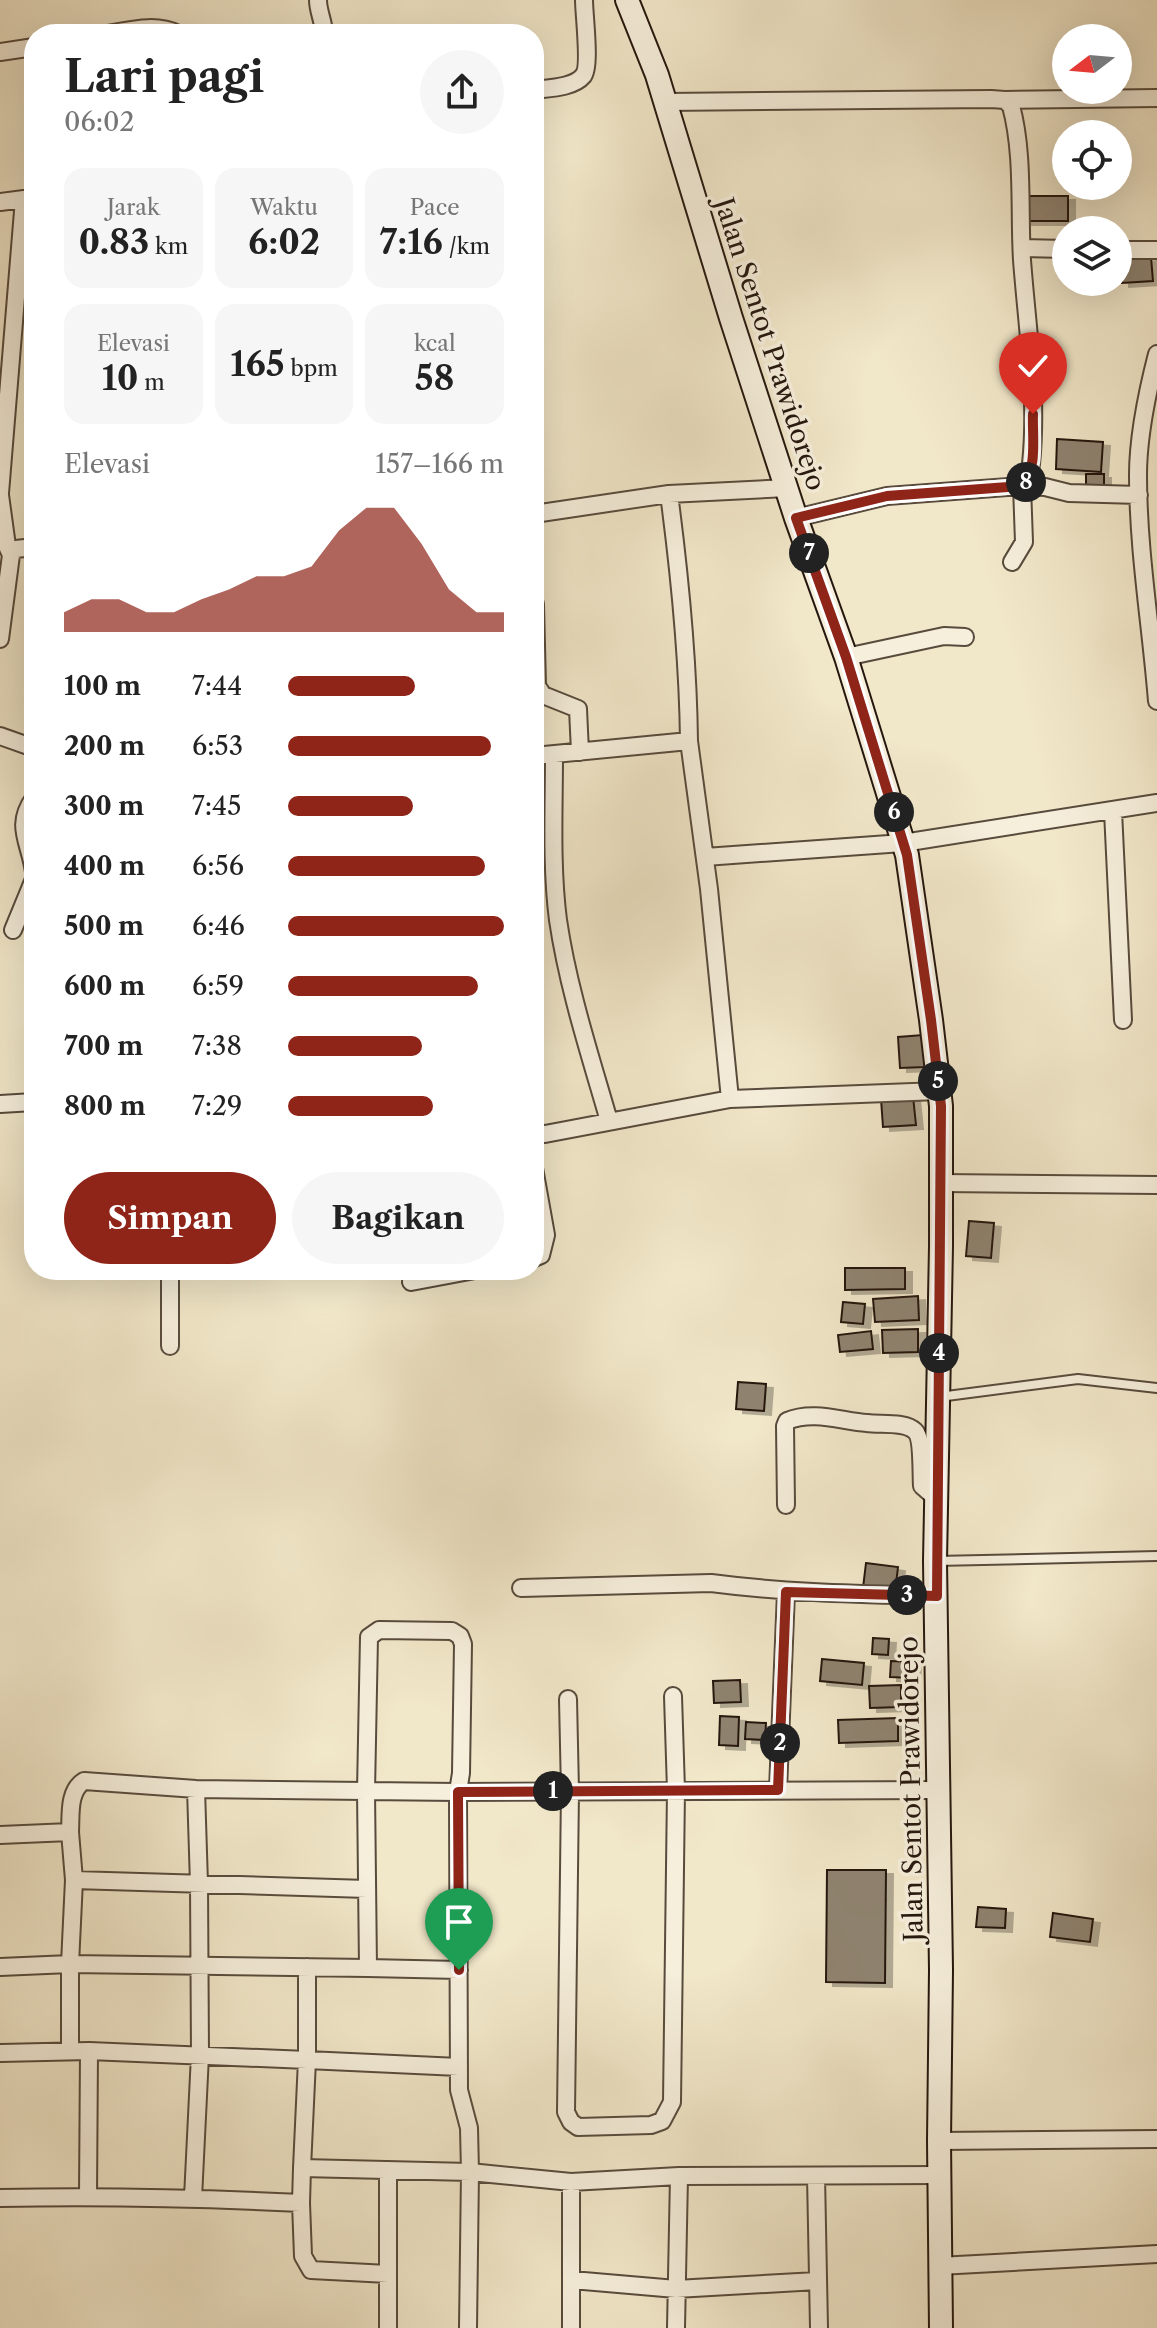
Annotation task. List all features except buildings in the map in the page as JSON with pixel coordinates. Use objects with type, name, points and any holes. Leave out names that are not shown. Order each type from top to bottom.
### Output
[{"type":"main road","name":"Jalan Sentot Prawidorejo","points":[[627,0],[657,75],[731,318],[796,518],[846,657],[907,855],[927,990],[939,1091],[941,1183],[935,1561],[941,1970],[941,2328]]},
{"type":"street","points":[[318,0],[318,10],[324,24]]},
{"type":"street","points":[[544,88],[574,83],[584,76],[588,62],[584,0]]},
{"type":"street","points":[[0,52],[24,48]]},
{"type":"street","points":[[665,102],[1157,98]]},
{"type":"street","points":[[1005,100],[1011,106],[1013,115],[1019,168],[1033,414],[1031,466],[1027,481],[1022,486],[1024,542],[1012,562]]},
{"type":"street","points":[[0,202],[24,199]]},
{"type":"street","points":[[1022,248],[1052,249]]},
{"type":"street","points":[[1132,250],[1157,250]]},
{"type":"street","points":[[0,639],[11,555],[0,494],[24,277]]},
{"type":"street","points":[[1157,354],[1146,397],[1138,473],[1142,554],[1157,701]]},
{"type":"street","points":[[796,518],[887,496],[1022,486],[1069,493],[1139,495]]},
{"type":"street","points":[[544,513],[669,494],[787,488]]},
{"type":"street","points":[[669,494],[682,597],[689,741],[705,857],[730,1099]]},
{"type":"street","points":[[11,555],[16,549],[24,548]]},
{"type":"street","points":[[846,657],[944,636],[965,637]]},
{"type":"street","points":[[544,695],[578,709],[580,752]]},
{"type":"street","points":[[0,736],[24,744]]},
{"type":"street","points":[[544,756],[689,741]]},
{"type":"street","points":[[554,755],[558,919],[576,1009],[609,1121]]},
{"type":"street","points":[[705,857],[903,843],[1157,803]]},
{"type":"street","points":[[1113,811],[1123,1020]]},
{"type":"street","points":[[13,930],[24,903]]},
{"type":"street","points":[[544,1134],[730,1099],[939,1091]]},
{"type":"street","points":[[0,1104],[24,1103]]},
{"type":"street","points":[[941,1183],[1157,1185]]},
{"type":"street","points":[[170,1280],[170,1346]]},
{"type":"street","points":[[411,1282],[422,1280]]},
{"type":"street","points":[[786,1505],[785,1426],[787,1421],[802,1417],[839,1418],[914,1429],[919,1438],[922,1486],[937,1499]]},
{"type":"street","points":[[521,1588],[711,1583],[786,1592],[937,1596]]},
{"type":"street","points":[[778,1790],[786,1592]]},
{"type":"street","points":[[368,1968],[366,1791],[369,1637],[379,1630],[452,1631],[460,1636],[463,1644],[458,1792],[459,2090],[469,2128],[468,2328]]},
{"type":"street","points":[[568,1699],[570,1791],[566,2112],[578,2127],[651,2125],[662,2121],[672,2102],[676,1790],[673,1696]]},
{"type":"street","points":[[70,2051],[74,1880],[70,1832],[73,1791],[84,1781],[196,1789],[458,1792],[939,1790]]},
{"type":"street","points":[[193,2198],[200,2055],[196,1789]]},
{"type":"street","points":[[0,1835],[70,1832]]},
{"type":"street","points":[[74,1880],[367,1889]]},
{"type":"street","points":[[0,1967],[70,1964],[459,1970]]},
{"type":"street","points":[[307,1967],[301,2203],[303,2256],[311,2270],[388,2274]]},
{"type":"street","points":[[0,2053],[89,2051],[459,2067]]},
{"type":"street","points":[[88,2196],[89,2051]]},
{"type":"street","points":[[939,2141],[1156,2139]]},
{"type":"street","points":[[302,2168],[470,2172],[571,2182],[679,2176],[939,2175]]},
{"type":"street","points":[[388,2170],[388,2328]]},
{"type":"street","points":[[676,2328],[679,2176]]},
{"type":"street","points":[[816,2176],[819,2328]]},
{"type":"street","points":[[571,2182],[571,2328]]},
{"type":"street","points":[[0,2198],[88,2196],[301,2203]]},
{"type":"street","points":[[939,2266],[1157,2254]]},
{"type":"street","points":[[572,2280],[676,2289],[817,2281]]},
{"type":"lane","points":[[938,1397],[1078,1379],[1157,1388]]},
{"type":"lane","points":[[935,1561],[1157,1556]]},
{"type":"route","points":[[459,1970],[458,1792],[778,1790],[786,1592],[937,1596],[941,1106],[931,1020],[907,855],[846,657],[796,518],[887,496],[1022,486],[1027,481],[1031,466],[1033,414]]}]
